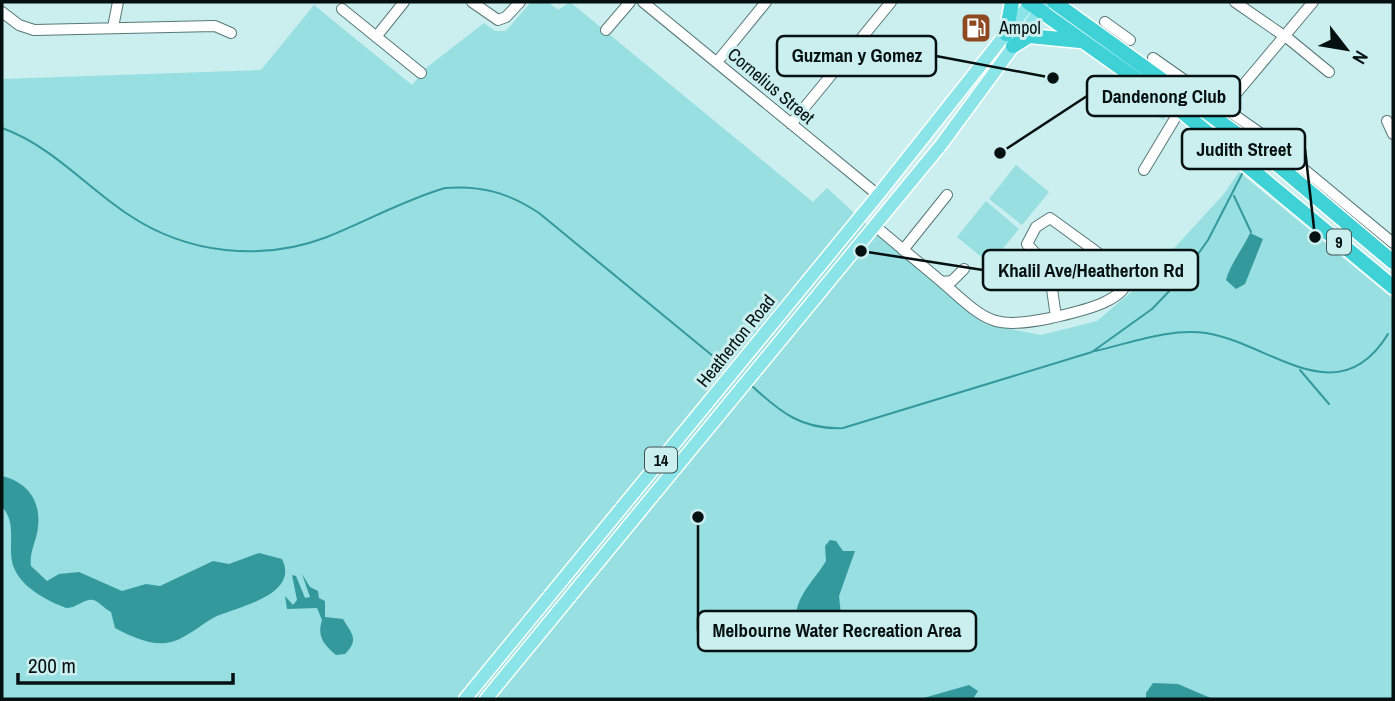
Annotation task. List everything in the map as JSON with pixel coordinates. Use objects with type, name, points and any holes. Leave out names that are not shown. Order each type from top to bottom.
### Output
[{"type":"highway","points":[[1012,2],[1009,40],[1029,36],[1080,41]]},
{"type":"highway","name":"9","points":[[1054,2],[1069,8],[1114,36],[1392,252]]},
{"type":"highway","name":"9","points":[[1035,4],[1080,41],[1180,110],[1393,287]]},
{"type":"main road","name":"Heatherton Road","points":[[486,699],[941,145],[1035,4]]},
{"type":"main road","name":"Heatherton Road","points":[[466,699],[861,215],[1009,40]]},
{"type":"main road","points":[[878,195],[891,206]]},
{"type":"main road","points":[[861,215],[875,226]]},
{"type":"street","points":[[113,27],[118,2]]},
{"type":"street","points":[[376,37],[404,2]]},
{"type":"street","points":[[472,2],[493,19],[500,20],[520,2]]},
{"type":"street","points":[[607,30],[630,2]]},
{"type":"street","name":"Cornelius Street","points":[[643,2],[878,195]]},
{"type":"street","points":[[717,62],[766,2]]},
{"type":"street","points":[[791,124],[891,2]]},
{"type":"street","points":[[1235,2],[1329,72]]},
{"type":"street","points":[[1224,108],[1313,2]]},
{"type":"street","points":[[342,9],[421,74]]},
{"type":"street","points":[[2,12],[19,25],[34,30],[215,26],[231,33]]},
{"type":"street","points":[[1105,22],[1114,36],[1130,40]]},
{"type":"street","points":[[1153,58],[1260,133],[1392,252],[1374,271]]},
{"type":"street","points":[[1144,170],[1180,110]]},
{"type":"street","points":[[1387,121],[1393,134]]},
{"type":"street","points":[[904,250],[947,195]]},
{"type":"street","points":[[875,226],[983,318],[993,323],[1025,323],[1056,317],[1106,302],[1121,292],[1129,280],[1116,263],[1050,218],[1036,227],[1027,244],[1049,268],[1056,317]]},
{"type":"street","points":[[942,282],[953,281],[964,269]]},
{"type":"shaded area","points":[[531,2],[548,2],[558,10],[570,2],[813,202],[827,188],[887,243],[986,324],[1041,335],[1097,321],[1143,282],[1223,195],[1239,172],[1393,299],[1393,699],[2,699],[2,79],[261,70],[314,5],[412,85],[426,68],[484,23],[495,31],[506,31]]},
{"type":"shaded area","points":[[1115,82],[1165,113],[1164,120],[1138,106],[1132,113],[1103,95]]},
{"type":"shaded area","points":[[1016,165],[1049,192],[1022,225],[989,199]]},
{"type":"shaded area","points":[[986,201],[1019,229],[990,264],[957,237]]},
{"type":"shaded area","points":[[1250,233],[1263,239],[1245,284],[1236,289],[1226,280]]},
{"type":"shaded area","points":[[2,476],[19,483],[35,501],[38,527],[31,566],[47,581],[59,574],[79,572],[122,591],[146,584],[160,586],[213,561],[229,564],[259,553],[282,559],[285,572],[282,583],[261,599],[213,618],[172,642],[153,643],[133,637],[115,628],[111,612],[96,601],[89,600],[66,608],[37,593],[19,577],[12,563],[10,521],[2,507]]},
{"type":"shaded area","points":[[830,540],[836,541],[843,551],[855,551],[839,596],[841,614],[851,628],[841,637],[820,640],[800,633],[796,613],[803,594],[826,561],[825,546]]},
{"type":"shaded area","points":[[302,574],[310,587],[318,591],[319,598],[325,601],[325,617],[343,619],[351,632],[352,644],[345,654],[336,655],[325,643],[320,631],[322,620],[317,608],[287,609],[285,596],[293,605],[297,600],[292,575],[296,576],[305,598],[310,597]]},
{"type":"shaded area","points":[[1153,683],[1178,684],[1213,699],[1146,699],[1146,693]]},
{"type":"shaded area","points":[[969,685],[978,691],[973,699],[920,699]]},
{"type":"waterway","points":[[2,128],[37,145],[113,204],[151,228],[200,246],[225,250],[277,250],[302,245],[445,188],[471,188],[494,192],[517,200],[539,213],[725,366]]},
{"type":"waterway","points":[[752,386],[793,418],[815,426],[843,428],[1092,352],[1152,309],[1179,281],[1208,240],[1242,174]]},
{"type":"waterway","points":[[1234,196],[1251,232]]},
{"type":"waterway","points":[[1095,351],[1164,334],[1206,333],[1230,339],[1302,368],[1325,372],[1347,370],[1368,358],[1388,334]]},
{"type":"waterway","points":[[1300,370],[1329,404]]},
{"type":"place","name":"Ampol","points":[[976,28]]},
{"type":"place","name":"Guzman y Gomez","points":[[1053,78]]},
{"type":"place","name":"Dandenong Club","points":[[1000,153]]},
{"type":"place","name":"Judith Street","points":[[1315,237]]},
{"type":"place","name":"Khalil Ave/Heatherton Rd","points":[[861,251]]},
{"type":"place","name":"Melbourne Water Recreation Area","points":[[698,517]]}]
